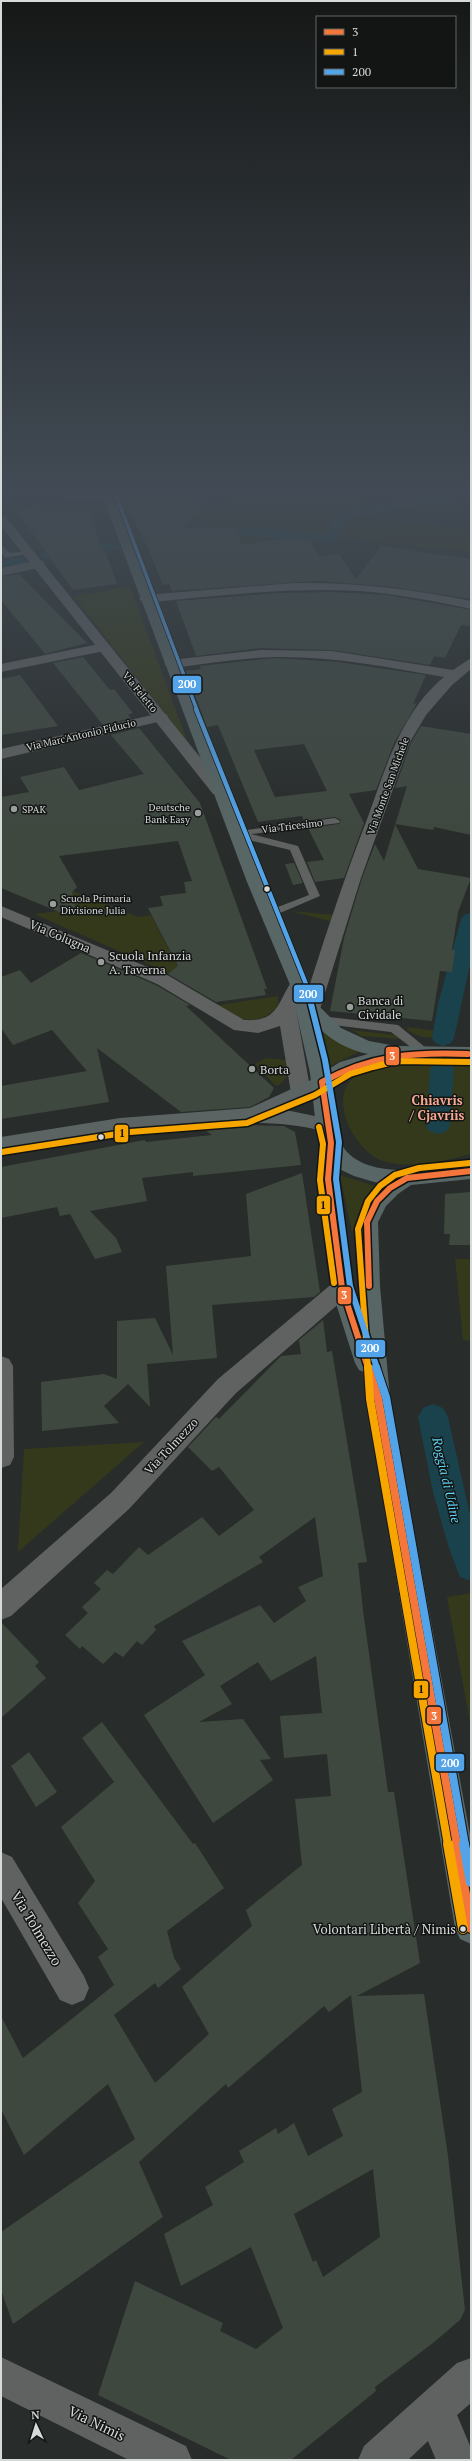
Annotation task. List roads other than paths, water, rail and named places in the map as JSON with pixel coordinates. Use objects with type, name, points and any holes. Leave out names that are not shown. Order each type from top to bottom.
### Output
[{"type":"main road","points":[[146,602],[236,834],[298,986],[322,1082],[329,1134],[328,1179],[342,1288],[378,1398]]},
{"type":"main road","points":[[298,986],[315,1014],[352,1042],[374,1050],[396,1053],[470,1053]]},
{"type":"main road","points":[[246,1114],[301,1093],[347,1067],[396,1053]]},
{"type":"main road","points":[[1,1144],[129,1124],[246,1114],[288,1115],[329,1134],[338,1156],[353,1166],[385,1177],[407,1178],[471,1171]]},
{"type":"main road","points":[[407,1178],[390,1188],[377,1201],[369,1214],[366,1229],[378,1398],[471,1928]]},
{"type":"street","name":"Via Feletto","points":[[68,602],[219,791]]},
{"type":"street","points":[[449,602],[471,605]]},
{"type":"street","points":[[1,668],[104,647]]},
{"type":"street","points":[[171,664],[259,655],[315,654],[376,661],[456,674]]},
{"type":"street","name":"Via Monte San Michele","points":[[315,1014],[337,929],[403,742],[420,713],[456,674],[471,662]]},
{"type":"street","name":"Via Marc'Antonio Fiducio","points":[[1,754],[161,717]]},
{"type":"street","name":"Via Colugna","points":[[1,911],[163,980],[226,1019],[241,1026],[265,1026],[275,1021],[287,1009]]},
{"type":"street","points":[[298,986],[287,1009],[301,1093]]},
{"type":"street","name":"Via Tolmezzo","points":[[1,1607],[120,1501],[227,1386],[342,1288]]},
{"type":"street","points":[[1,1366],[1,1457]]},
{"type":"street","name":"Via Tolmezzo","points":[[1,1868],[72,1988]]},
{"type":"street","name":"Via Nimis","points":[[1,2376],[172,2460]]},
{"type":"street","points":[[378,2460],[471,2377]]},
{"type":"street","points":[[435,2409],[456,2460]]},
{"type":"lane","name":"Via Tricesimo","points":[[236,834],[335,821]]},
{"type":"lane","points":[[236,834],[294,848],[315,896],[269,914]]},
{"type":"lane","points":[[315,1014],[394,1028],[425,1052]]},
{"type":"waterway","name":"Roggia di Udine","points":[[443,1038],[449,1004],[471,919]]},
{"type":"waterway","name":"Roggia di Udine","points":[[438,1125],[442,1069]]},
{"type":"waterway","name":"Roggia di Udine","points":[[433,1417],[453,1511],[471,1566]]},
{"type":"place","name":"SPAK","points":[[14,809]]},
{"type":"place","name":"Deutsche Bank Easy","points":[[198,813]]},
{"type":"place","name":"Scuola Primaria Divisione Julia","points":[[53,904]]},
{"type":"place","name":"Scuola Infanzia A. Taverna","points":[[101,962]]},
{"type":"place","name":"Banca di Cividale","points":[[350,1007]]},
{"type":"place","name":"Borta","points":[[252,1069]]},
{"type":"place","name":"Volontari Libertà / Nimis","points":[[463,1929]]},
{"type":"district","name":"Chiavris / Cjavriis","points":[[437,1108]]}]
